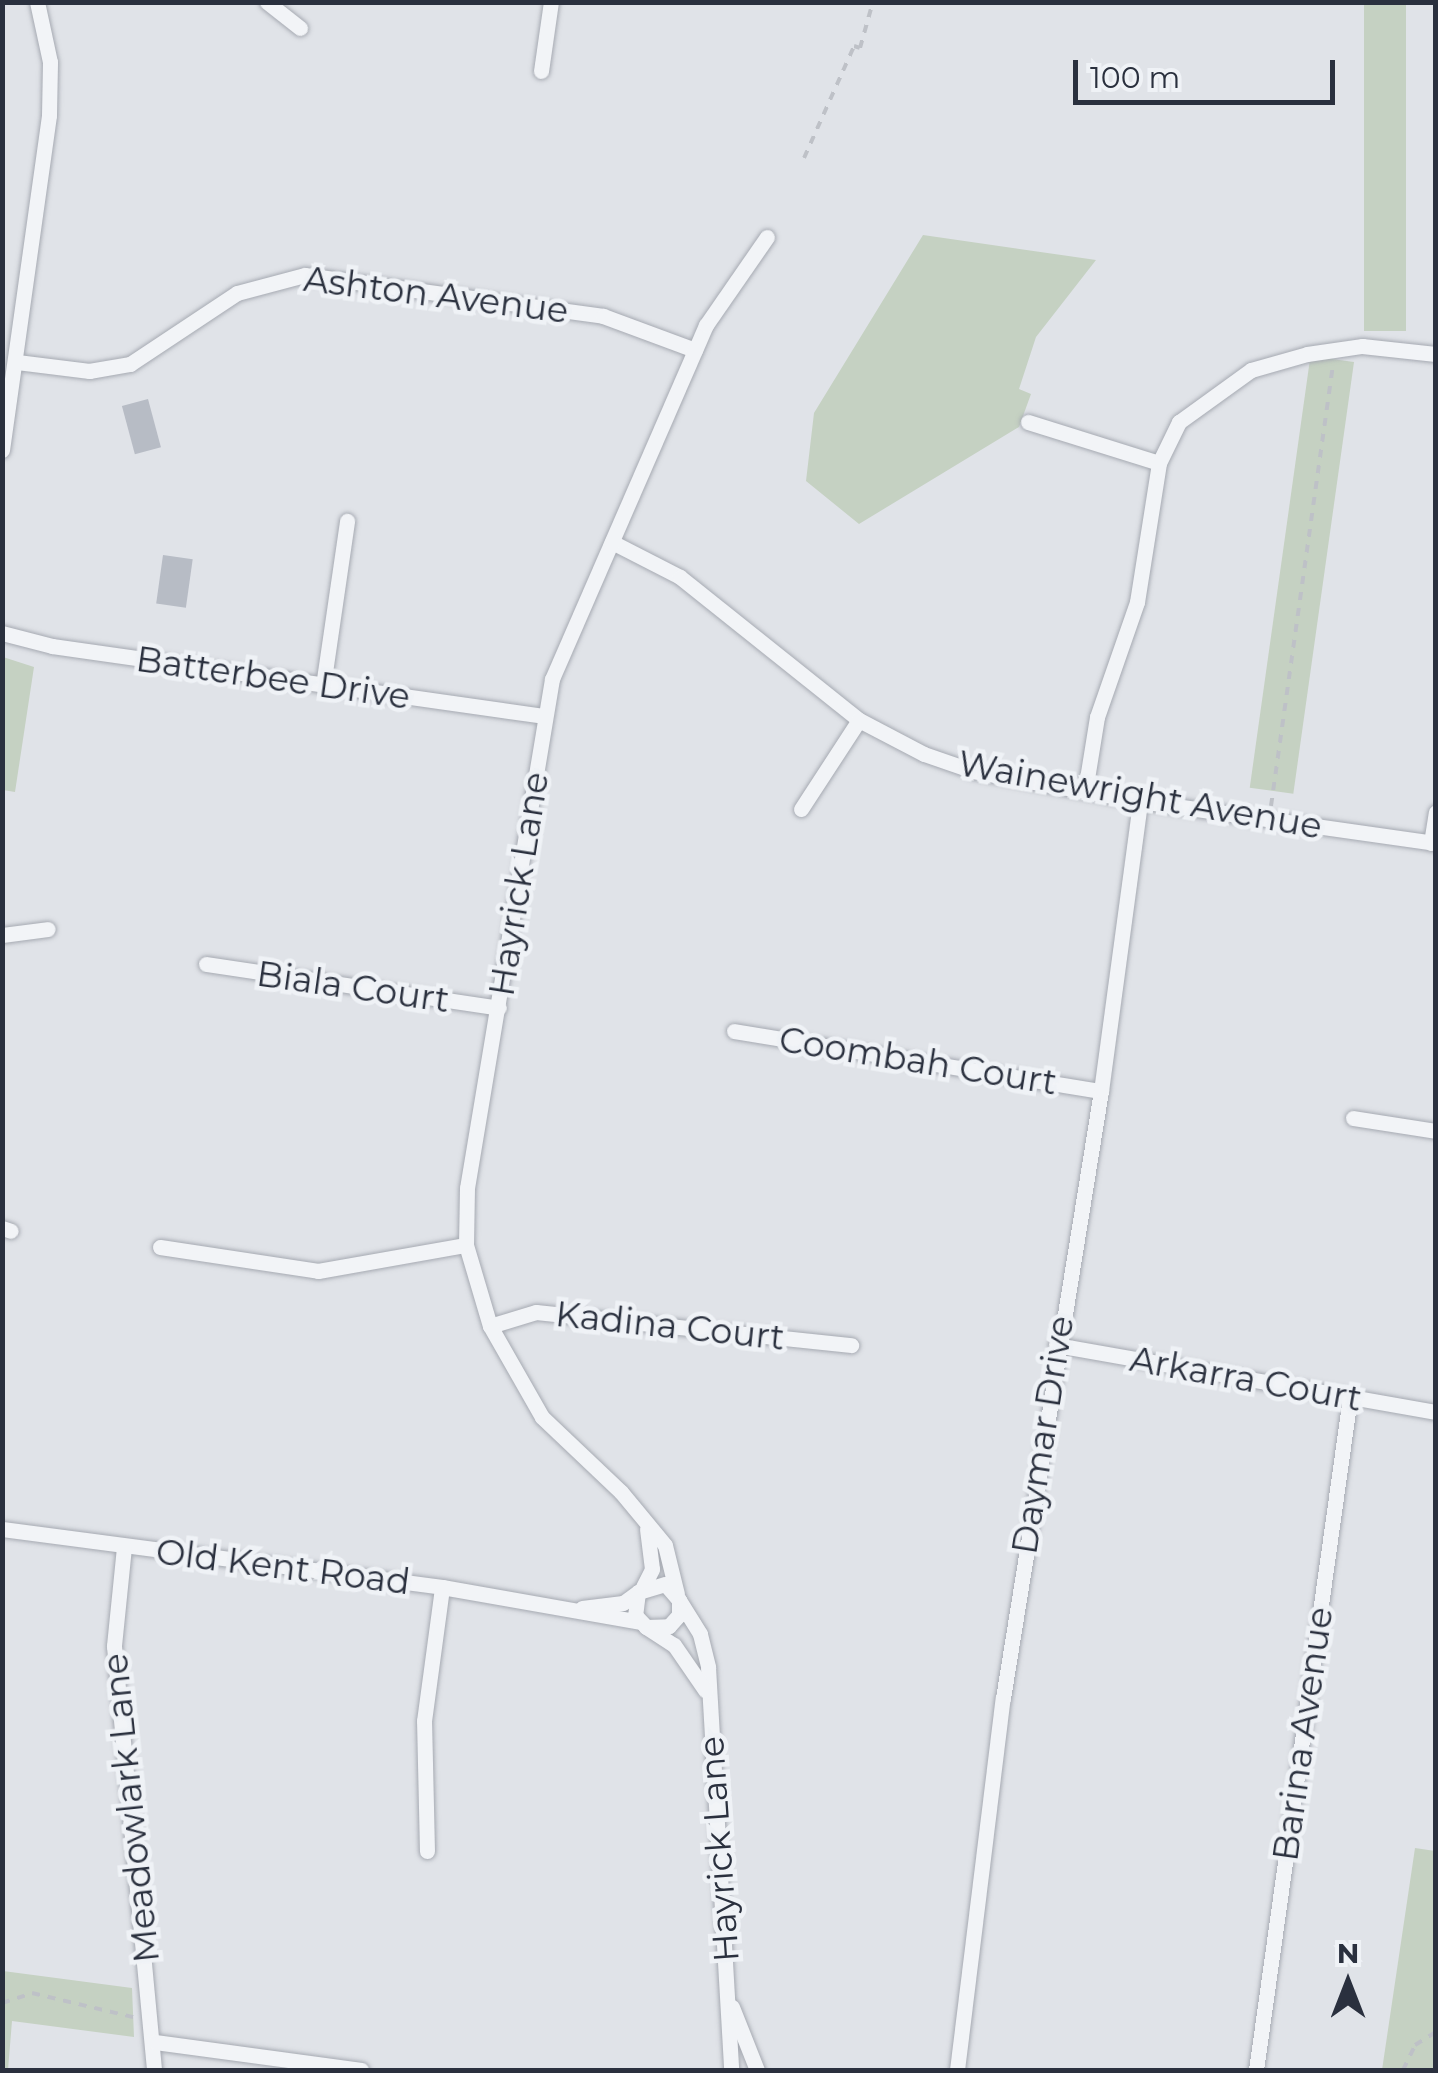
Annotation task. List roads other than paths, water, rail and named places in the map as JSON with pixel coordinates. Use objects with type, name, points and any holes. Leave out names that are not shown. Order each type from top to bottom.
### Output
[{"type":"street","points":[[2,450],[49,115],[50,62],[36,2]]},
{"type":"street","points":[[267,2],[300,28]]},
{"type":"street","points":[[541,71],[552,2]]},
{"type":"street","name":"Hayrick Lane","points":[[732,2070],[708,1698],[700,1634],[678,1597],[664,1545],[542,1417],[490,1326],[466,1245],[473,1137],[499,1008],[546,716],[565,644],[721,296],[768,237]]},
{"type":"street","name":"Ashton Avenue","points":[[17,362],[89,371],[130,364],[237,293],[305,276],[603,316],[695,350]]},
{"type":"street","points":[[1085,790],[1097,717],[1137,602],[1159,463],[1179,422],[1208,396],[1251,370],[1362,346],[1436,354]]},
{"type":"street","points":[[1028,422],[1159,463]]},
{"type":"street","points":[[322,686],[347,522]]},
{"type":"street","name":"Wainewright Avenue","points":[[612,542],[728,610],[859,720],[972,772],[1140,801],[1433,843]]},
{"type":"street","name":"Batterbee Drive","points":[[2,633],[52,646],[546,716]]},
{"type":"street","points":[[801,809],[859,720]]},
{"type":"street","name":"Daymar Drive","points":[[956,2070],[1056,1346],[1101,1090],[1140,801]]},
{"type":"street","points":[[1433,843],[1436,812]]},
{"type":"street","points":[[2,935],[48,929]]},
{"type":"street","name":"Biala Court","points":[[206,964],[499,1008]]},
{"type":"street","name":"Coombah Court","points":[[734,1031],[1101,1090]]},
{"type":"street","points":[[1353,1118],[1436,1131]]},
{"type":"street","points":[[160,1247],[318,1271],[466,1245]]},
{"type":"street","name":"Kadina Court","points":[[490,1326],[536,1312],[851,1346]]},
{"type":"street","name":"Arkarra Court","points":[[1056,1346],[1436,1412]]},
{"type":"street","name":"Barina Avenue","points":[[1256,2070],[1350,1397]]},
{"type":"street","points":[[640,1590],[665,1584],[678,1597],[679,1615],[669,1626],[643,1625],[634,1608],[640,1590],[652,1568],[645,1522]]},
{"type":"street","name":"Old Kent Road","points":[[2,1529],[442,1587],[643,1625]]},
{"type":"street","name":"Meadowlark Lane","points":[[124,1547],[114,1646],[155,2042],[154,2070]]},
{"type":"street","points":[[427,1851],[424,1722],[442,1587]]},
{"type":"street","name":"Old Kent Road","points":[[563,1608],[601,1608],[640,1590]]},
{"type":"street","name":"Hayrick Lane","points":[[643,1625],[696,1669],[708,1698]]},
{"type":"street","name":"Hayrick Lane","points":[[729,1999],[755,2070]]},
{"type":"street","points":[[155,2042],[360,2070]]},
{"type":"street","points":[[741,2070],[755,2070]]}]
